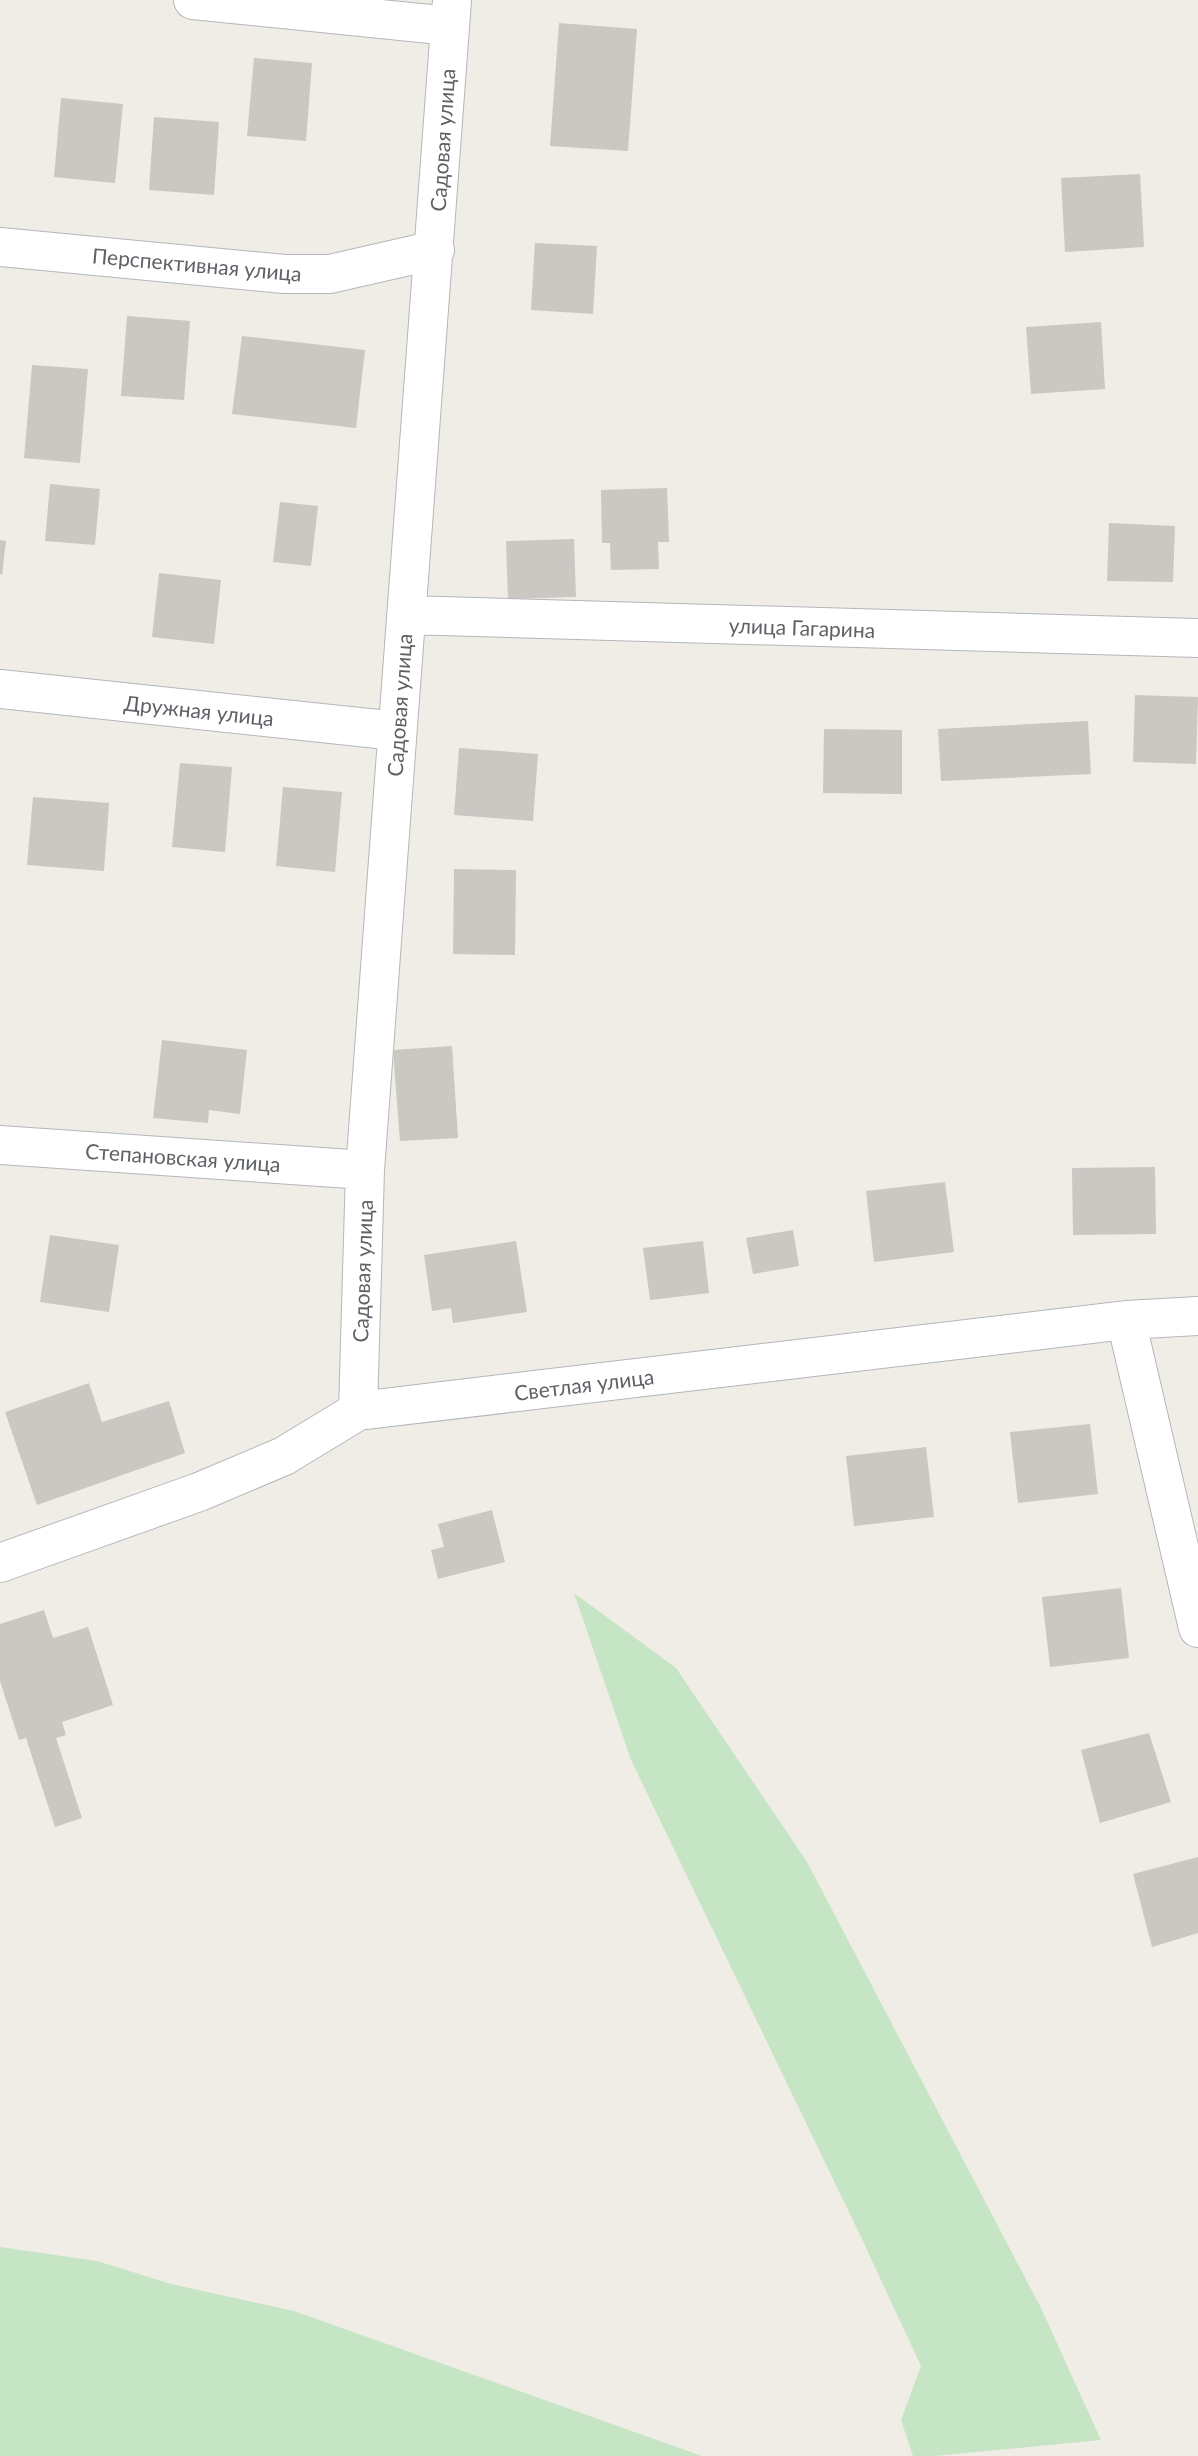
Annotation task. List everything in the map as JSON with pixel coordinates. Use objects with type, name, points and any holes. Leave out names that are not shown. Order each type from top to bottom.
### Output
[{"type":"street","points":[[193,0],[451,13]]},
{"type":"street","name":"Садовая улица","points":[[358,1411],[365,1170],[451,13]]},
{"type":"street","name":"Перспективная улица","points":[[0,247],[284,274],[330,274],[435,250]]},
{"type":"street","name":"улица Гагарина","points":[[406,615],[1198,638]]},
{"type":"street","name":"Дружная улица","points":[[0,689],[397,731]]},
{"type":"street","name":"Степановская улица","points":[[0,1144],[365,1170]]},
{"type":"street","name":"Светлая улица","points":[[0,1563],[199,1492],[284,1457],[358,1411],[1126,1320],[1198,1317]]},
{"type":"street","points":[[1126,1320],[1198,1628]]},
{"type":"green space","points":[[574,1593],[676,1668],[807,1862],[1041,2308],[1101,2440],[913,2456],[901,2420],[921,2366],[631,1760]]},
{"type":"green space","points":[[0,2247],[97,2261],[171,2284],[294,2311],[702,2456],[0,2456]]},
{"type":"building","points":[[559,23],[637,29],[628,151],[550,146]]},
{"type":"building","points":[[254,58],[312,63],[306,141],[247,136]]},
{"type":"building","points":[[61,98],[123,104],[115,183],[54,177]]},
{"type":"building","points":[[154,117],[219,122],[214,195],[149,190]]},
{"type":"building","points":[[1140,174],[1144,247],[1065,252],[1061,178]]},
{"type":"building","points":[[535,243],[597,246],[593,314],[531,310]]},
{"type":"building","points":[[127,316],[190,321],[184,400],[121,396]]},
{"type":"building","points":[[1101,322],[1105,389],[1031,394],[1026,327]]},
{"type":"building","points":[[242,336],[365,350],[356,428],[232,414]]},
{"type":"building","points":[[32,365],[88,369],[80,463],[24,458]]},
{"type":"building","points":[[50,484],[100,489],[95,545],[45,541]]},
{"type":"building","points":[[667,488],[669,542],[658,542],[659,569],[611,570],[610,543],[602,543],[601,490]]},
{"type":"building","points":[[280,502],[318,506],[311,566],[273,562]]},
{"type":"building","points":[[1109,523],[1175,526],[1173,582],[1107,581]]},
{"type":"building","points":[[574,539],[576,597],[508,599],[506,541]]},
{"type":"building","points":[[0,540],[6,541],[2,575],[0,574]]},
{"type":"building","points":[[159,573],[221,580],[214,644],[152,637]]},
{"type":"building","points":[[1135,695],[1198,697],[1196,764],[1133,762]]},
{"type":"building","points":[[1088,721],[1091,774],[941,781],[938,729]]},
{"type":"building","points":[[824,729],[902,730],[902,794],[823,793]]},
{"type":"building","points":[[459,748],[538,754],[533,821],[454,815]]},
{"type":"building","points":[[180,763],[232,767],[225,852],[172,847]]},
{"type":"building","points":[[283,787],[342,792],[335,872],[276,866]]},
{"type":"building","points":[[33,797],[109,803],[104,871],[27,865]]},
{"type":"building","points":[[454,869],[516,870],[515,955],[453,954]]},
{"type":"building","points":[[162,1040],[247,1050],[240,1114],[209,1110],[208,1123],[153,1118]]},
{"type":"building","points":[[452,1046],[458,1138],[400,1141],[393,1050]]},
{"type":"building","points":[[1155,1167],[1156,1234],[1073,1235],[1072,1168]]},
{"type":"building","points":[[945,1182],[954,1252],[874,1262],[866,1191]]},
{"type":"building","points":[[793,1230],[799,1266],[753,1274],[746,1238]]},
{"type":"building","points":[[50,1235],[119,1245],[109,1312],[40,1302]]},
{"type":"building","points":[[516,1241],[527,1312],[453,1323],[451,1308],[432,1311],[424,1255]]},
{"type":"building","points":[[703,1241],[709,1293],[650,1300],[643,1248]]},
{"type":"building","points":[[89,1383],[102,1422],[169,1401],[185,1453],[37,1505],[5,1412]]},
{"type":"building","points":[[1090,1424],[1098,1494],[1018,1503],[1010,1432]]},
{"type":"building","points":[[926,1447],[934,1517],[854,1526],[846,1456]]},
{"type":"building","points":[[492,1510],[505,1562],[438,1579],[431,1550],[444,1547],[438,1524]]},
{"type":"building","points":[[1121,1588],[1129,1658],[1050,1667],[1042,1597]]},
{"type":"building","points":[[44,1610],[53,1638],[88,1627],[113,1705],[62,1722],[66,1735],[56,1738],[82,1818],[55,1827],[26,1738],[19,1740],[0,1681],[0,1624]]},
{"type":"building","points":[[1149,1733],[1171,1802],[1100,1823],[1081,1750]]},
{"type":"building","points":[[1198,1857],[1198,1933],[1152,1947],[1133,1874]]}]
